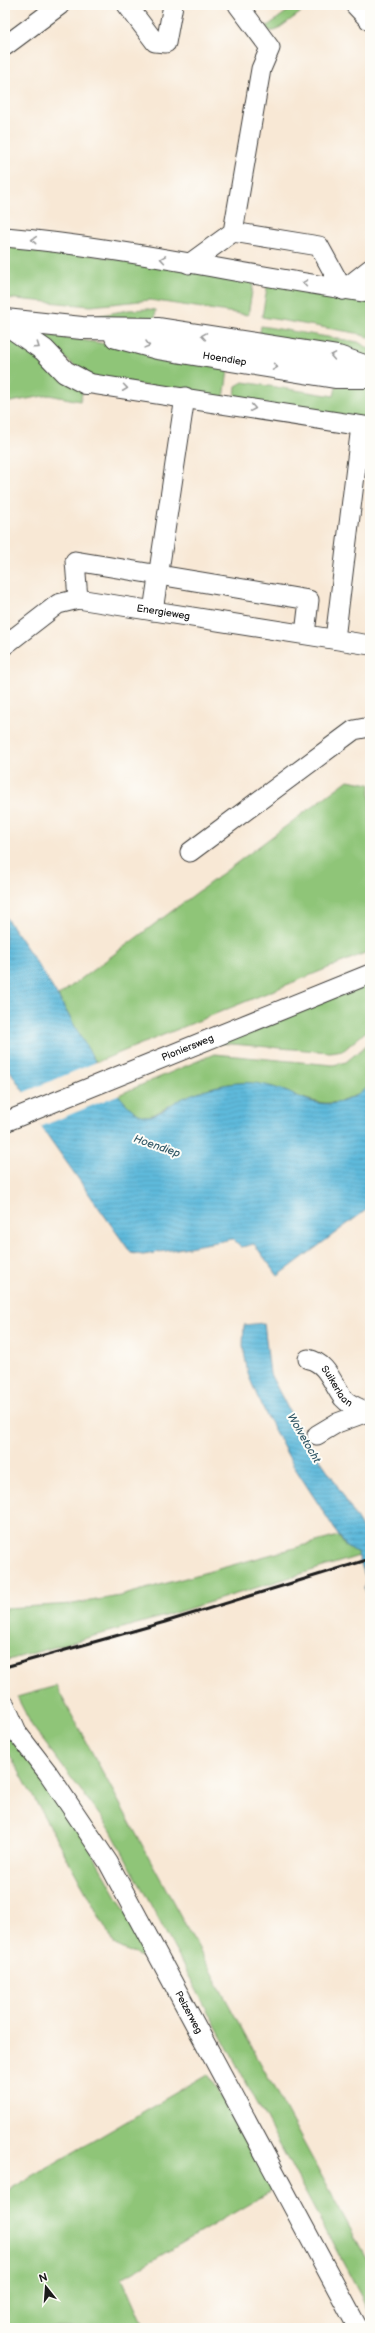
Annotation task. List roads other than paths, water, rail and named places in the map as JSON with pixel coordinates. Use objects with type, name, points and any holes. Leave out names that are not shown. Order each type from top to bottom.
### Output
[{"type":"main road","name":"Hoendiep","points":[[5,320],[82,328],[159,329],[338,357],[370,368]]},
{"type":"main road","points":[[5,323],[44,350],[65,372],[86,383]]},
{"type":"main road","name":"Hoendiep","points":[[82,328],[157,348],[335,377],[370,377]]},
{"type":"street","points":[[5,46],[60,5]]},
{"type":"street","points":[[127,5],[155,42],[166,43],[173,5]]},
{"type":"street","points":[[189,264],[233,232],[261,69],[270,48],[238,5]]},
{"type":"street","points":[[355,5],[370,21]]},
{"type":"street","points":[[233,232],[319,246],[343,290]]},
{"type":"street","points":[[5,237],[43,241],[343,290],[370,293]]},
{"type":"street","points":[[343,290],[370,269]]},
{"type":"street","points":[[86,383],[185,397],[366,427],[335,639]]},
{"type":"street","points":[[153,611],[185,397]]},
{"type":"street","points":[[78,599],[75,561],[309,600],[305,634]]},
{"type":"street","name":"Energieweg","points":[[5,645],[58,604],[78,599],[370,644]]},
{"type":"street","points":[[190,852],[354,730],[370,727]]},
{"type":"street","name":"Pioniersweg","points":[[5,1122],[370,974]]},
{"type":"street","name":"Suikerlaan","points":[[308,1359],[318,1362],[344,1399],[369,1412]]},
{"type":"street","name":"Suikerlaan","points":[[317,1435],[337,1423],[369,1412]]},
{"type":"street","name":"Peizerweg","points":[[5,1705],[18,1734],[48,1773],[108,1862],[358,2328]]},
{"type":"water","points":[[5,916],[46,976],[110,1084],[135,1112],[146,1116],[151,1116],[189,1095],[216,1086],[236,1083],[254,1083],[271,1086],[311,1101],[324,1104],[337,1103],[352,1097],[370,1086],[370,1207],[278,1276],[254,1244],[241,1247],[233,1239],[143,1255],[131,1253],[40,1125],[42,1120],[5,1063]]},
{"type":"water","name":"Wolvetocht","points":[[264,1323],[270,1374],[297,1426],[332,1477],[370,1541],[370,1598],[364,1589],[366,1579],[357,1552],[347,1548],[293,1465],[261,1405],[248,1374],[243,1346],[244,1325]]},
{"type":"railway","points":[[5,1667],[165,1622],[370,1559]]}]
